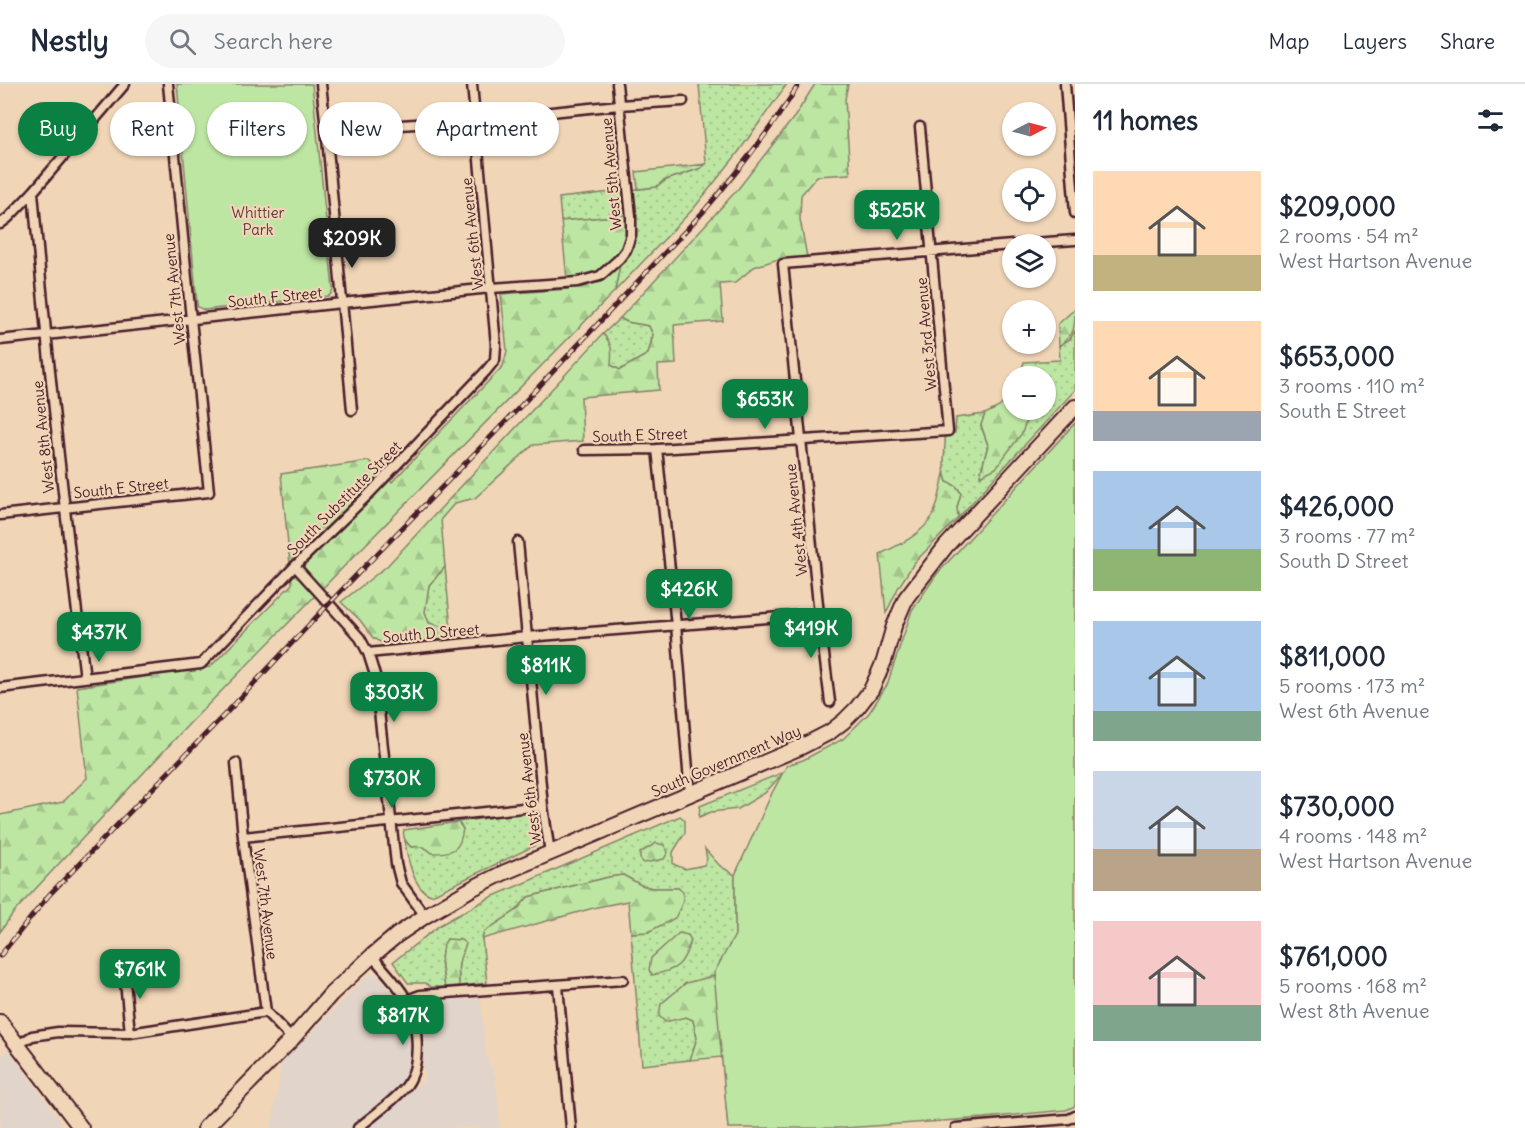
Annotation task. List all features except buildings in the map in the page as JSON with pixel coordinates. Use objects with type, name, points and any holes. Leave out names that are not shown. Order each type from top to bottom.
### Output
[{"type":"main road","name":"South Government Way","points":[[205,1128],[292,1039],[330,994],[397,935],[425,916],[503,873],[801,747],[830,732],[871,690],[884,661],[894,626],[906,598],[946,546],[1075,407]]},
{"type":"main road","points":[[0,1022],[81,1128]]},
{"type":"street","points":[[0,224],[33,192],[125,84]]},
{"type":"street","name":"West 7th Avenue","points":[[168,84],[209,492]]},
{"type":"street","points":[[321,84],[323,102]]},
{"type":"street","name":"West 6th Avenue","points":[[472,84],[474,102]]},
{"type":"street","name":"West 5th Avenue","points":[[617,84],[631,216],[631,235],[626,250],[619,259]]},
{"type":"street","points":[[1065,84],[1075,213]]},
{"type":"street","points":[[559,111],[683,101]]},
{"type":"street","name":"West 3rd Avenue","points":[[920,127],[948,431]]},
{"type":"street","points":[[328,156],[352,410]]},
{"type":"street","name":"West 6th Avenue","points":[[479,156],[496,345]]},
{"type":"street","name":"West 8th Avenue","points":[[33,192],[45,335],[85,678]]},
{"type":"street","points":[[1056,241],[1075,240]]},
{"type":"street","points":[[932,251],[1002,246]]},
{"type":"street","name":"West 4th Avenue","points":[[830,702],[783,264],[932,251]]},
{"type":"street","name":"South F Street","points":[[0,340],[342,303],[578,282],[600,276],[619,259]]},
{"type":"street","name":"South Substitute Street","points":[[85,678],[201,664],[295,566],[367,496],[486,371],[495,360],[496,345]]},
{"type":"street","name":"South E Street","points":[[584,450],[657,449],[948,431]]},
{"type":"street","points":[[657,449],[676,625],[690,794]]},
{"type":"street","name":"South E Street","points":[[0,515],[209,492]]},
{"type":"street","name":"West 6th Avenue","points":[[518,542],[543,806],[550,853]]},
{"type":"street","points":[[295,566],[360,638],[368,652],[375,675],[396,864],[401,883],[425,916]]},
{"type":"street","name":"South D Street","points":[[368,652],[819,614]]},
{"type":"street","points":[[0,688],[85,678]]},
{"type":"street","name":"West 7th Avenue","points":[[236,763],[243,837],[266,1012]]},
{"type":"street","points":[[243,837],[543,806]]},
{"type":"street","points":[[358,1128],[408,1084],[416,1056],[412,1012],[407,1000],[372,956]]},
{"type":"street","points":[[124,971],[130,1033]]},
{"type":"street","points":[[407,1000],[417,996],[623,980]]},
{"type":"street","points":[[558,986],[571,1128]]},
{"type":"street","points":[[18,1045],[32,1036],[58,1032],[130,1033],[266,1012],[292,1039]]},
{"type":"street","points":[[956,1128],[1069,1119],[1075,1116]]},
{"type":"shaded area","points":[[372,974],[378,976],[402,1005],[407,1017],[412,1047],[404,1077],[394,1092],[351,1128],[271,1128],[282,1062],[366,977]]},
{"type":"shaded area","points":[[481,998],[485,1051],[496,1080],[500,1128],[366,1128],[425,1077],[417,1012],[419,1005],[425,1001]]},
{"type":"shaded area","points":[[8,1049],[65,1128],[0,1128],[0,1059]]},
{"type":"green space","name":"Whittier Park","points":[[177,84],[312,84],[333,289],[331,294],[204,310],[198,307],[184,156],[195,156],[195,102],[179,102]]},
{"type":"green space","points":[[699,84],[787,84],[737,154],[694,208],[615,291],[626,232],[626,215],[561,221],[559,198],[656,187],[706,163]]},
{"type":"green space","points":[[815,84],[848,84],[845,99],[850,174],[817,176],[801,195],[800,219],[807,257],[775,260],[754,267],[735,283],[720,284],[723,321],[674,325],[676,364],[658,365],[659,390],[581,397],[583,441],[533,445],[475,498],[455,503],[441,519],[445,567],[429,585],[425,612],[429,623],[451,629],[451,639],[380,642],[373,638],[360,620],[341,602],[387,566],[603,334],[611,348],[611,365],[620,370],[648,354],[653,335],[649,326],[627,322],[620,318],[738,189],[795,116]]},
{"type":"green space","points":[[706,164],[701,168],[663,181],[656,187],[638,189],[636,172]]},
{"type":"green space","points":[[626,215],[626,232],[615,291],[189,724],[14,912],[0,932],[0,815],[63,802],[87,778],[77,687],[210,667],[292,584],[281,474],[369,461],[392,482],[503,366],[507,351],[501,294],[568,289],[561,221]]},
{"type":"green space","points":[[1075,309],[1073,330],[1059,346],[1058,324]]},
{"type":"green space","points":[[620,318],[627,322],[649,326],[653,335],[648,354],[620,370],[611,365],[608,340],[603,334]]},
{"type":"green space","points":[[1075,331],[1075,390],[1056,411],[1056,366],[1023,366],[1024,362],[1060,360],[1059,346],[1070,339]]},
{"type":"green space","points":[[1002,404],[1002,420],[1027,420],[1022,433],[996,468],[980,476],[988,445],[981,425],[985,414]]},
{"type":"green space","points":[[985,414],[981,426],[988,445],[980,475],[1022,420],[1048,420],[958,518],[957,507],[961,493],[956,486],[947,482],[944,465],[945,435],[955,433],[956,418]]},
{"type":"green space","points":[[1075,423],[1075,1106],[1066,1110],[984,1118],[845,1128],[728,1128],[714,973],[735,935],[735,875],[772,793],[787,765],[803,760],[843,739],[869,713],[887,685],[912,610],[937,574]]},
{"type":"green space","points":[[944,474],[947,482],[956,486],[961,493],[957,507],[958,518],[914,563],[886,613],[880,554],[910,538],[929,522],[937,505]]},
{"type":"green space","points":[[445,567],[451,629],[429,623],[425,612],[429,585]]},
{"type":"green space","points":[[784,772],[765,793],[738,809],[711,812],[699,817],[700,806]]},
{"type":"green space","points":[[528,812],[534,818],[537,827],[536,845],[432,895],[420,888],[412,873],[405,841],[411,847],[428,848],[463,829],[458,822]]},
{"type":"green space","points":[[680,816],[685,820],[685,833],[673,852],[673,864],[685,869],[704,865],[707,859],[705,849],[720,866],[735,875],[735,935],[768,937],[686,1017],[693,1020],[697,1038],[690,1060],[642,1065],[631,933],[649,932],[678,888],[652,888],[623,875],[528,897],[517,910],[484,932],[482,939],[487,983],[459,986],[459,963],[464,950],[441,962],[445,987],[431,987],[425,983],[408,983],[393,962],[440,925],[489,898]]},
{"type":"green space","points":[[458,822],[463,829],[462,836],[457,846],[450,851],[432,853],[422,847],[411,847],[404,837],[404,830]]},
{"type":"green space","points":[[656,843],[664,845],[668,852],[664,859],[644,863],[640,859],[640,853]]},
{"type":"green space","points":[[623,875],[641,885],[652,888],[678,888],[683,892],[683,902],[675,918],[648,932],[631,933],[628,901],[597,907],[482,939],[484,932],[517,910],[528,897]]},
{"type":"green space","points":[[679,933],[688,935],[691,940],[682,961],[668,971],[652,975],[649,970],[651,958]]},
{"type":"green space","points":[[447,939],[461,940],[466,944],[459,962],[459,986],[445,987],[441,956]]},
{"type":"green space","points":[[722,974],[728,1128],[722,1057],[690,1060],[697,1038],[693,1020],[686,1017],[665,1022],[659,1016],[661,1004],[686,983]]},
{"type":"railway","points":[[0,956],[49,895],[514,413],[704,211],[778,117],[799,84]]}]
